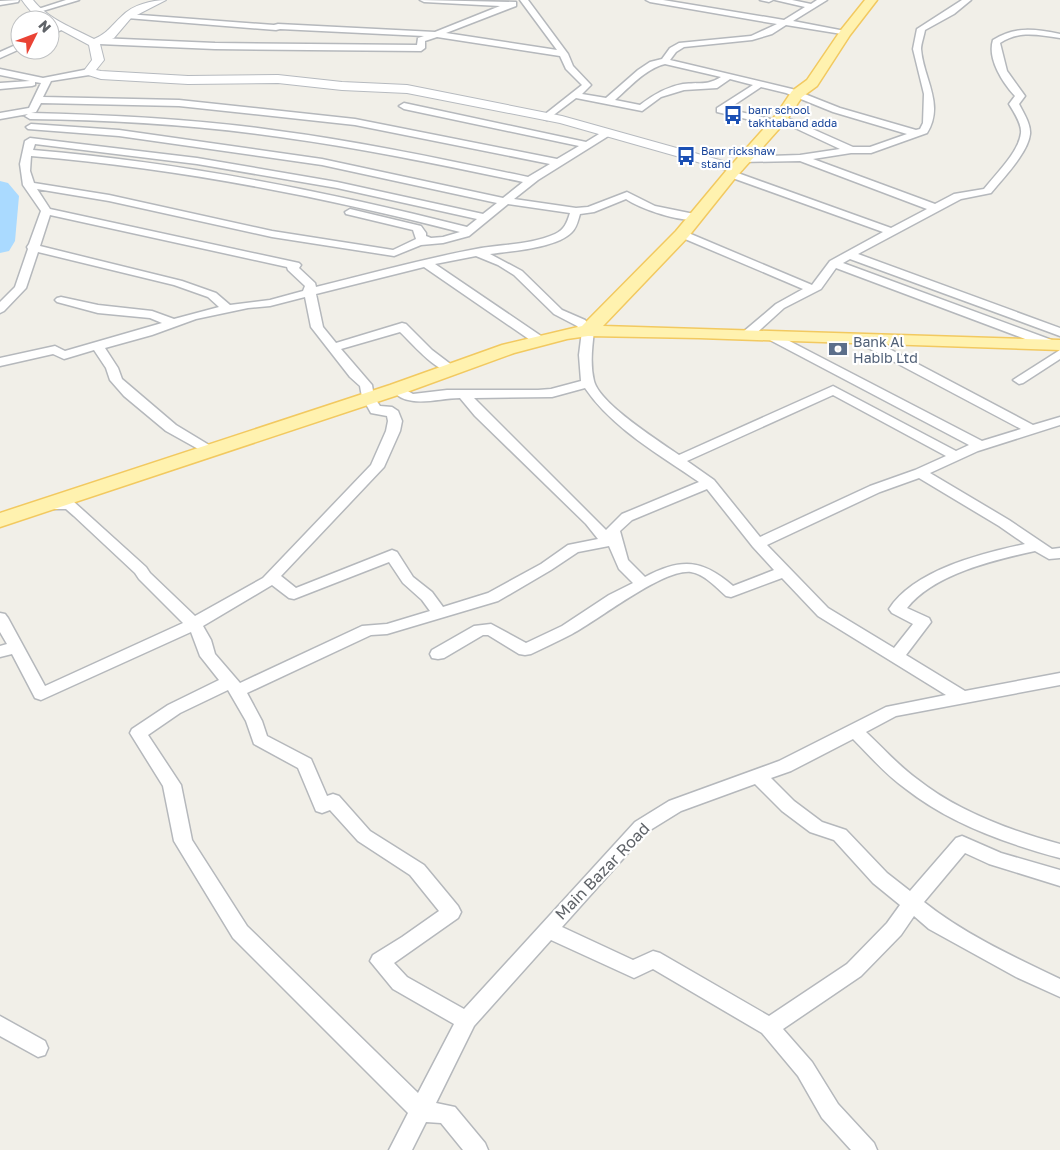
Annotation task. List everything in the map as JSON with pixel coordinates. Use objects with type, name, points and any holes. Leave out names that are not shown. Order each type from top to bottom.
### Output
[{"type":"main road","points":[[26,0],[35,10]]},
{"type":"main road","points":[[62,28],[97,42],[110,36],[127,16],[160,0]]},
{"type":"main road","points":[[588,331],[682,234],[778,121],[797,94],[812,84],[845,33],[871,0]]},
{"type":"main road","points":[[97,42],[98,60],[89,72],[101,75],[178,80],[278,80],[407,89],[547,117],[737,168]]},
{"type":"main road","points":[[0,520],[210,452],[368,397],[397,389],[508,349],[588,331],[1058,344]]},
{"type":"street","points":[[0,3],[15,0]]},
{"type":"street","points":[[40,10],[76,0]]},
{"type":"street","points":[[424,0],[513,4]]},
{"type":"street","points":[[650,0],[845,33]]},
{"type":"street","points":[[764,0],[769,0]]},
{"type":"street","points":[[779,0],[812,6]]},
{"type":"street","points":[[665,61],[673,50],[682,45],[752,38],[769,32],[823,0]]},
{"type":"street","points":[[737,168],[852,150],[871,150],[924,131],[928,122],[929,94],[917,49],[921,29],[951,12],[967,0]]},
{"type":"street","points":[[97,42],[215,46],[421,48],[422,40],[435,34],[513,4],[525,2],[564,54],[569,68],[586,85],[547,117]]},
{"type":"street","points":[[127,16],[276,28],[278,26],[435,34],[564,54]]},
{"type":"street","points":[[747,335],[780,306],[817,287],[834,264],[958,196],[987,191],[1008,167],[1022,146],[1026,132],[1021,116],[1014,104],[1020,96],[1011,88],[996,57],[996,42],[1007,34],[1020,30],[1060,36]]},
{"type":"street","points":[[607,102],[641,72],[653,64],[665,61],[789,91],[833,109],[918,134]]},
{"type":"street","points":[[0,72],[46,81]]},
{"type":"street","points":[[0,86],[46,81],[47,79],[89,72]]},
{"type":"street","points":[[574,95],[642,108],[658,95],[683,87],[714,86],[728,77]]},
{"type":"street","points":[[0,618],[41,694],[194,624],[272,577],[377,467],[396,421],[393,414],[387,410],[376,410],[368,397],[366,385],[317,327],[310,293],[311,285],[292,268],[295,265],[46,211],[28,185],[27,158],[33,113],[46,81]]},
{"type":"street","points":[[760,84],[720,110],[778,121],[852,150]]},
{"type":"street","points":[[0,116],[179,103],[355,122],[560,163]]},
{"type":"street","points":[[404,106],[588,145]]},
{"type":"street","points":[[33,113],[244,129],[358,147],[531,180]]},
{"type":"street","points":[[33,113],[119,133],[322,162],[432,187],[505,201],[576,211],[590,210],[627,196],[647,208],[665,213],[696,217]]},
{"type":"street","points":[[28,185],[109,198],[272,234],[394,253],[419,242],[442,240],[465,234],[531,180],[607,133]]},
{"type":"street","points":[[30,141],[197,161],[337,185],[485,218]]},
{"type":"street","points":[[27,158],[66,156],[218,177],[379,208],[469,231]]},
{"type":"street","points":[[27,158],[197,182],[349,212],[417,228],[421,233],[420,237],[429,241]]},
{"type":"street","points":[[800,158],[937,209]]},
{"type":"street","points":[[737,168],[893,232]]},
{"type":"street","points":[[0,309],[20,288],[32,247],[46,211]]},
{"type":"street","points":[[0,362],[56,350],[64,355],[148,332],[193,316],[228,309],[270,304],[426,263],[477,252],[531,245],[555,238],[568,230],[576,211]]},
{"type":"street","points":[[682,234],[812,289]]},
{"type":"street","points":[[32,247],[178,283],[212,295],[228,309]]},
{"type":"street","points":[[477,252],[502,263],[518,274],[558,312],[581,323],[588,331],[585,355],[588,383],[598,398],[630,427],[709,483],[727,503],[758,544],[823,612],[962,697]]},
{"type":"street","points":[[850,255],[1058,344]]},
{"type":"street","points":[[426,263],[540,341]]},
{"type":"street","points":[[834,264],[1058,344]]},
{"type":"street","points":[[61,300],[98,309],[152,315],[174,323]]},
{"type":"street","points":[[333,348],[402,327],[428,353],[451,369]]},
{"type":"street","points":[[772,336],[981,446]]},
{"type":"street","points":[[859,338],[1033,430]]},
{"type":"street","points":[[1018,380],[1058,344]]},
{"type":"street","points":[[97,345],[112,368],[116,380],[129,394],[172,428],[210,452]]},
{"type":"street","points":[[397,389],[406,397],[413,398],[464,394],[552,393],[588,383]]},
{"type":"street","points":[[677,461],[834,390],[956,456]]},
{"type":"street","points":[[464,394],[480,413],[611,540],[617,555],[632,575],[644,584]]},
{"type":"street","points":[[758,544],[875,489],[920,473],[956,456],[981,446],[1060,421]]},
{"type":"street","points":[[920,473],[1004,523],[1049,554],[1060,552]]},
{"type":"street","points":[[611,540],[613,530],[627,517],[709,483]]},
{"type":"street","points":[[39,507],[70,505],[141,570],[144,576],[194,624],[208,656],[234,686],[254,721],[260,740],[305,764],[322,806],[333,801],[364,836],[417,870],[452,912],[380,961],[400,983],[424,998],[467,1020]]},
{"type":"street","points":[[477,1150],[447,1114],[421,1111],[240,932],[183,841],[172,785],[138,733],[174,709],[368,630],[387,629],[493,597],[546,567],[573,548],[611,540]]},
{"type":"street","points":[[896,657],[922,622],[897,609],[911,592],[957,568],[992,555],[1037,546]]},
{"type":"street","points":[[272,577],[294,594],[392,555],[408,580],[427,596],[439,613]]},
{"type":"street","points":[[438,654],[480,630],[491,629],[525,650],[568,630],[614,599],[658,575],[692,568],[717,580],[731,592],[785,572]]},
{"type":"street","points":[[0,652],[16,646]]},
{"type":"street","name":"Main Bazar Road","points":[[400,1150],[467,1020],[640,826],[675,806],[785,766],[892,711],[1060,679]]},
{"type":"street","points":[[854,730],[918,789],[971,818],[1041,847],[1060,851]]},
{"type":"street","points":[[758,776],[788,806],[816,827],[840,835],[880,878],[936,923],[1023,971],[1060,988]]},
{"type":"street","points":[[768,1027],[854,970],[894,929],[912,903],[962,843],[996,859],[1060,878]]},
{"type":"street","points":[[547,930],[634,970],[653,959],[768,1027],[805,1069],[830,1111],[866,1150]]},
{"type":"street","points":[[0,1025],[38,1048]]},
{"type":"waterway","points":[[0,188],[7,196],[3,241],[0,246]]},
{"type":"place","name":"banr school takhtaband adda","points":[[733,115]]},
{"type":"place","name":"Banr rickshaw stand","points":[[686,156]]},
{"type":"place","name":"Bank Al Habib Ltd","points":[[838,349]]}]
